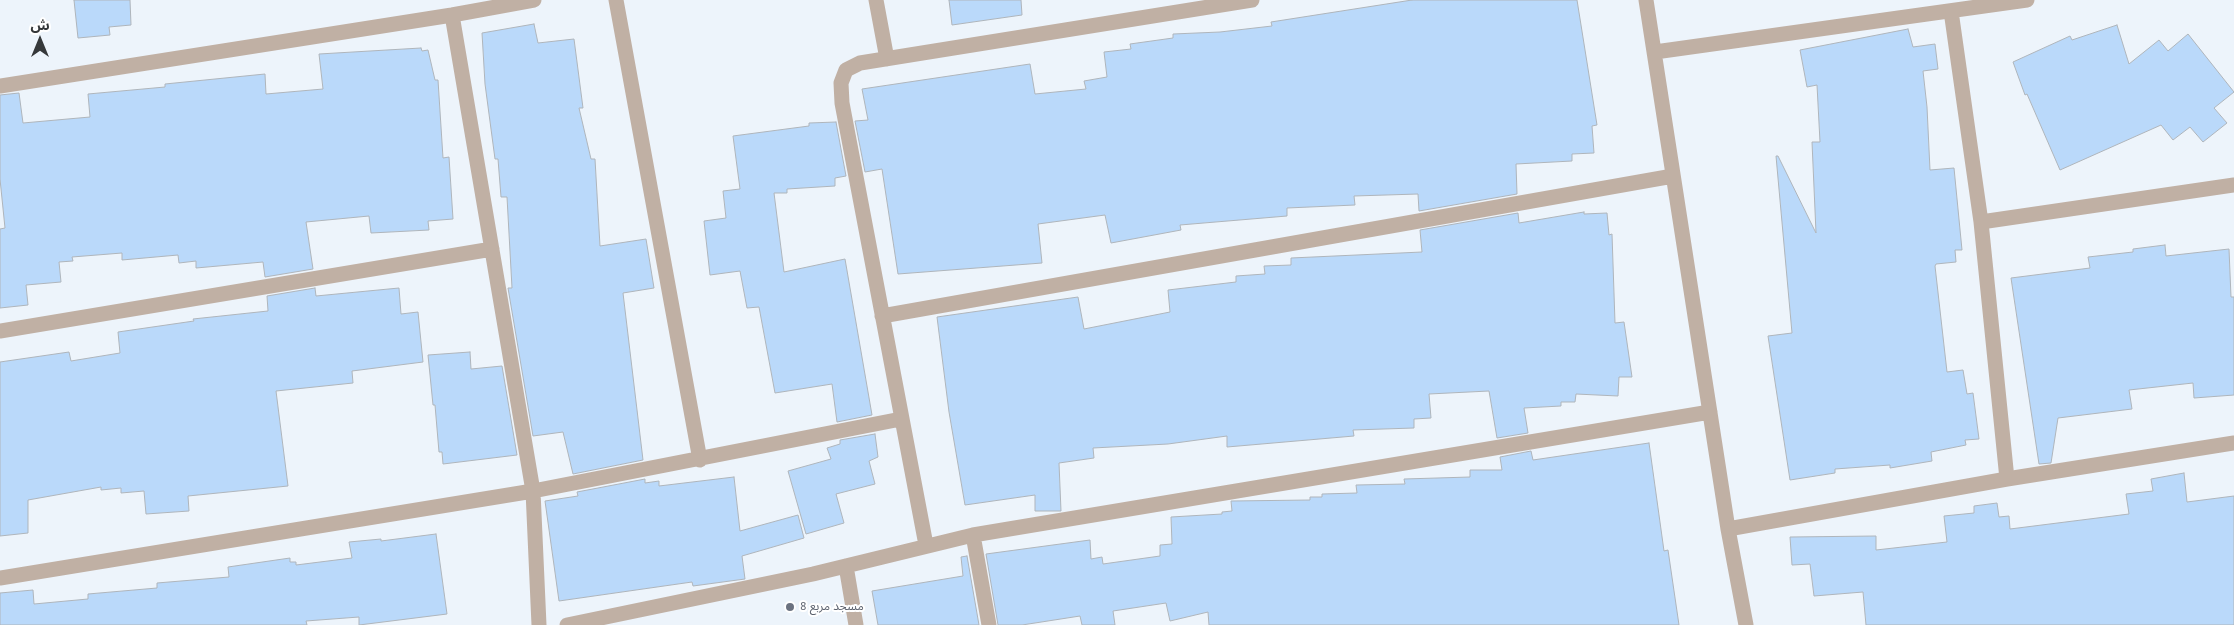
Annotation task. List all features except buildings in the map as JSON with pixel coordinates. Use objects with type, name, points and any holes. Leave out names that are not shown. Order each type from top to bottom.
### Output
[{"type":"street","points":[[0,86],[452,15],[534,0]]},
{"type":"street","points":[[616,0],[700,460]]},
{"type":"street","points":[[876,0],[887,60]]},
{"type":"street","points":[[926,545],[842,103],[841,82],[846,70],[860,63],[1252,0]]},
{"type":"street","points":[[1646,0],[1728,529],[1746,625]]},
{"type":"street","points":[[1655,52],[2027,0]]},
{"type":"street","points":[[1951,11],[1981,222],[2007,479]]},
{"type":"street","points":[[452,15],[533,491],[539,625]]},
{"type":"street","points":[[882,316],[1673,176]]},
{"type":"street","points":[[1981,222],[2234,184]]},
{"type":"street","points":[[0,331],[492,249]]},
{"type":"street","points":[[566,625],[846,566],[973,535],[1710,412]]},
{"type":"street","points":[[0,578],[533,491],[700,460],[902,419]]},
{"type":"street","points":[[1728,529],[2007,479],[2234,443]]},
{"type":"street","points":[[973,535],[989,625]]},
{"type":"street","points":[[846,566],[856,625]]},
{"type":"place","name":"مسجد مربع 8","points":[[790,607]]}]
